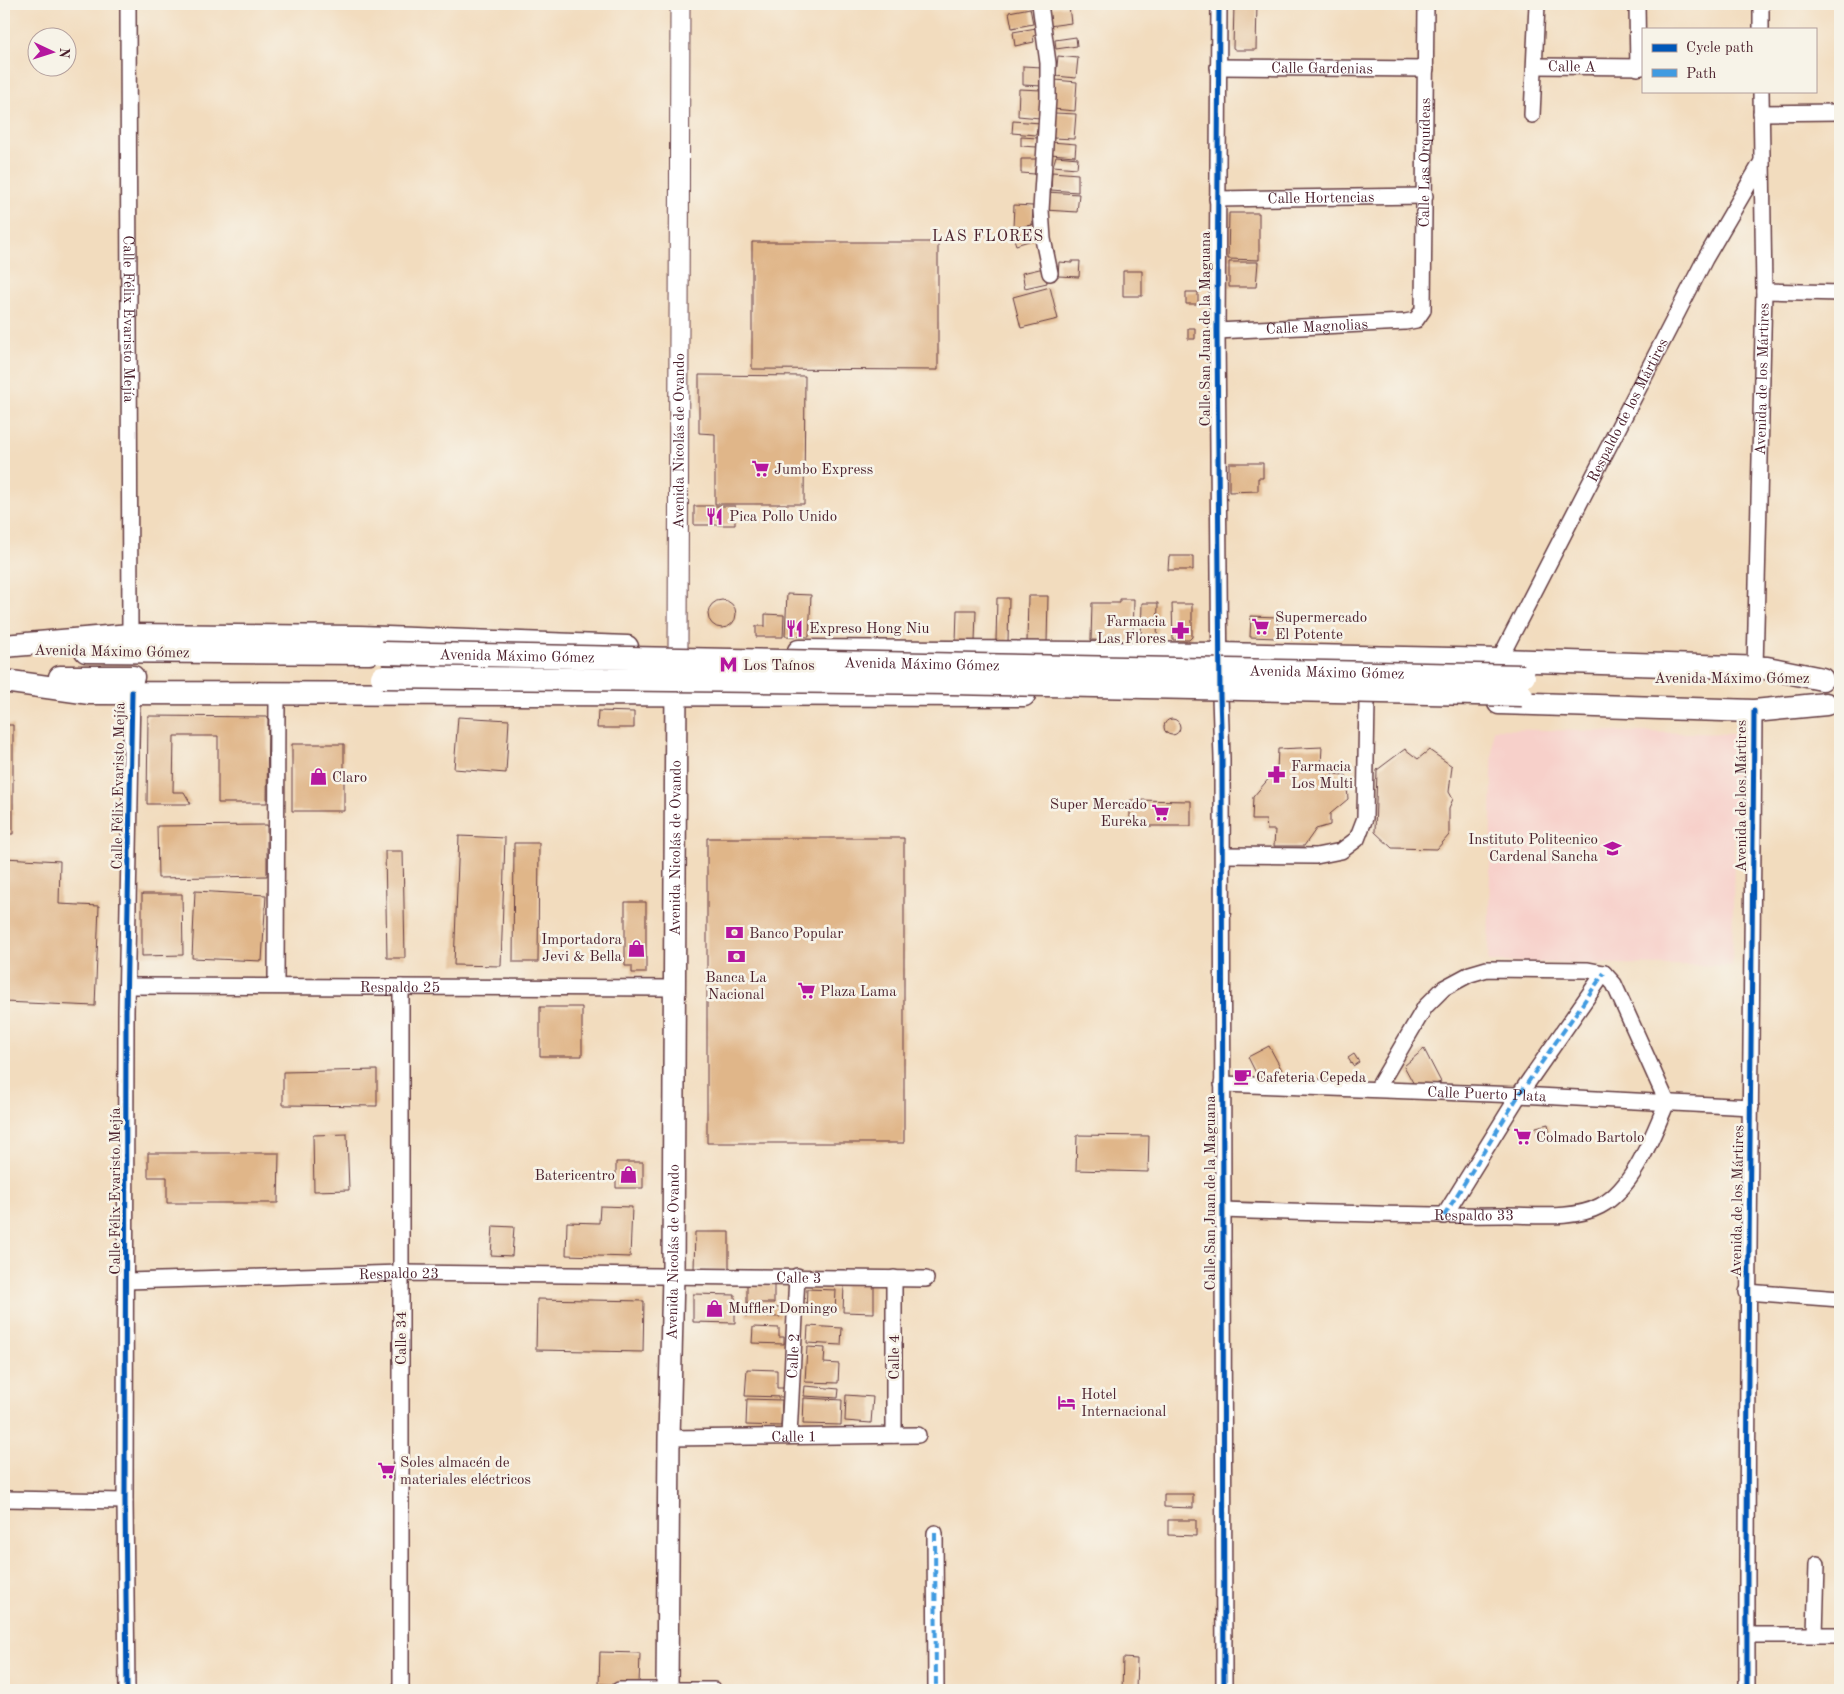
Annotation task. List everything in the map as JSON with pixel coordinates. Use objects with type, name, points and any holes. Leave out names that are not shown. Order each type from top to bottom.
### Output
[{"type":"main road","points":[[4,647],[130,635],[369,637],[678,650],[1220,654],[1499,660],[1755,668],[1831,679]]},
{"type":"main road","name":"Avenida Máximo Gómez","points":[[4,647],[131,653],[382,653],[1523,685],[1833,704]]},
{"type":"main road","name":"Avenida Nicolás de Ovando","points":[[667,1690],[669,1438],[673,1276],[673,988],[678,650]]},
{"type":"main road","name":"Avenida Máximo Gómez","points":[[4,679],[382,677],[951,683],[1523,685],[1831,679]]},
{"type":"main road","points":[[4,679],[90,693],[1220,696],[1754,711],[1833,704]]},
{"type":"street","name":"Calle Félix Evaristo Mejía","points":[[128,4],[130,635]]},
{"type":"street","name":"Avenida Nicolás de Ovando","points":[[678,650],[680,4]]},
{"type":"street","points":[[1040,4],[1048,63],[1041,210],[1043,239],[1050,273]]},
{"type":"street","name":"Calle San Juan de la Maguana","points":[[1219,4],[1217,331],[1222,855],[1224,1690]]},
{"type":"street","name":"Calle Las Orquídeas","points":[[1416,320],[1423,310],[1426,4]]},
{"type":"street","name":"Calle A","points":[[1537,4],[1536,66],[1640,67]]},
{"type":"street","points":[[1637,4],[1640,67]]},
{"type":"street","points":[[1761,4],[1761,28]]},
{"type":"street","points":[[1532,115],[1536,66]]},
{"type":"street","name":"Calle Gardenias","points":[[1218,67],[1426,68]]},
{"type":"street","name":"Avenida de los Mártires","points":[[1755,668],[1764,291],[1761,92]]},
{"type":"street","points":[[1761,113],[1840,112]]},
{"type":"street","name":"Respaldo de los Mártires","points":[[1499,660],[1705,259],[1761,163]]},
{"type":"street","name":"Calle Hortencias","points":[[1217,199],[1425,196]]},
{"type":"street","points":[[1764,291],[1840,294]]},
{"type":"street","name":"Calle Magnolias","points":[[1217,331],[1416,320]]},
{"type":"street","name":"Calle Félix Evaristo Mejía","points":[[127,1690],[125,1501],[132,692]]},
{"type":"street","points":[[276,986],[277,692]]},
{"type":"street","points":[[1222,855],[1316,856],[1341,851],[1357,839],[1365,818],[1368,700]]},
{"type":"street","name":"Avenida de los Mártires","points":[[1747,1690],[1747,1292],[1751,1107],[1754,711]]},
{"type":"street","points":[[1377,1089],[1425,1006],[1444,988],[1470,974],[1487,969],[1588,970],[1604,974],[1614,984],[1667,1102]]},
{"type":"street","points":[[1444,1216],[1519,1095],[1604,974]]},
{"type":"street","name":"Respaldo 25","points":[[128,986],[673,988]]},
{"type":"street","name":"Calle 34","points":[[400,987],[401,1690]]},
{"type":"street","name":"Calle Puerto Plata","points":[[1222,1084],[1519,1095],[1751,1107]]},
{"type":"street","name":"Respaldo 33","points":[[1222,1210],[1444,1216],[1572,1214],[1600,1206],[1617,1193],[1634,1171],[1667,1102]]},
{"type":"street","name":"Respaldo 23","points":[[127,1280],[401,1273],[673,1276]]},
{"type":"street","name":"Calle 3","points":[[673,1276],[926,1279]]},
{"type":"street","name":"Calle 2","points":[[790,1436],[797,1276]]},
{"type":"street","name":"Calle 4","points":[[894,1278],[894,1435]]},
{"type":"street","points":[[1747,1292],[1840,1299]]},
{"type":"street","name":"Calle 1","points":[[669,1438],[918,1435]]},
{"type":"street","points":[[4,1500],[125,1501]]},
{"type":"street","points":[[936,1533],[936,1690]]},
{"type":"street","points":[[1815,1635],[1817,1564]]},
{"type":"street","points":[[1747,1635],[1840,1635]]},
{"type":"street","points":[[619,1690],[714,1690]]},
{"type":"shaded area","name":"Instituto Politecnico Cardenal Sancha","points":[[1493,729],[1736,734],[1732,966],[1488,962]]},
{"type":"building","points":[[1234,4],[1257,4],[1256,50],[1236,50],[1233,48]]},
{"type":"building","points":[[1069,6],[1071,23],[1049,26],[1047,8]]},
{"type":"building","points":[[1030,8],[1033,24],[1012,28],[1009,12]]},
{"type":"building","points":[[1036,28],[1037,35],[1033,36],[1034,42],[1015,46],[1013,32]]},
{"type":"building","points":[[1076,37],[1077,46],[1056,49],[1055,40]]},
{"type":"building","points":[[1058,56],[1078,58],[1076,78],[1056,76]]},
{"type":"building","points":[[1023,66],[1042,67],[1042,86],[1023,85]]},
{"type":"building","points":[[1055,80],[1077,82],[1075,111],[1053,109]]},
{"type":"building","points":[[1019,89],[1042,90],[1040,118],[1018,116]]},
{"type":"building","points":[[1055,113],[1076,114],[1074,139],[1053,138]]},
{"type":"building","points":[[1013,121],[1041,123],[1041,128],[1037,128],[1036,135],[1012,133]]},
{"type":"building","points":[[1021,137],[1038,138],[1037,147],[1021,146]]},
{"type":"building","points":[[1051,142],[1076,144],[1075,156],[1050,154]]},
{"type":"building","points":[[1056,156],[1078,158],[1077,168],[1053,166]]},
{"type":"building","points":[[1021,159],[1039,159],[1038,168],[1035,168],[1035,174],[1021,173]]},
{"type":"building","points":[[1052,172],[1078,174],[1078,192],[1051,190]]},
{"type":"building","points":[[1047,192],[1079,194],[1077,212],[1045,210]]},
{"type":"building","points":[[1014,205],[1033,206],[1032,225],[1013,228]]},
{"type":"building","points":[[1229,213],[1259,213],[1259,260],[1228,259]]},
{"type":"building","points":[[1034,224],[1038,238],[1016,245],[1012,233]]},
{"type":"building","points":[[752,242],[938,242],[938,370],[752,369]]},
{"type":"building","points":[[1072,261],[1080,261],[1079,277],[1058,276],[1059,262],[1072,263]]},
{"type":"building","points":[[1229,262],[1258,262],[1256,287],[1229,287]]},
{"type":"building","points":[[1044,268],[1047,283],[1025,288],[1022,273]]},
{"type":"building","points":[[1123,271],[1142,271],[1142,296],[1123,296]]},
{"type":"building","points":[[1050,287],[1058,319],[1021,328],[1013,297]]},
{"type":"building","points":[[1186,292],[1198,292],[1198,304],[1186,304]]},
{"type":"building","points":[[1188,328],[1195,328],[1195,339],[1188,339]]},
{"type":"building","points":[[699,375],[805,376],[804,504],[715,504],[715,434],[699,433]]},
{"type":"building","points":[[1229,463],[1263,463],[1263,478],[1258,478],[1258,491],[1229,492]]},
{"type":"building","name":"Pica Pollo Unido","points":[[694,506],[735,506],[735,525],[694,525]]},
{"type":"building","points":[[1169,556],[1193,556],[1193,570],[1168,570]]},
{"type":"building","points":[[787,594],[811,595],[809,637],[785,636]]},
{"type":"building","points":[[1028,596],[1048,596],[1047,643],[1027,643]]},
{"type":"building","points":[[997,598],[1009,598],[1008,642],[996,641]]},
{"type":"building","points":[[1120,599],[1134,599],[1133,641],[1091,640],[1092,603],[1120,603]]},
{"type":"building","points":[[722,600],[732,604],[736,614],[732,624],[722,628],[712,624],[708,614],[712,604]]},
{"type":"building","points":[[1142,603],[1158,603],[1157,641],[1141,640]]},
{"type":"building","points":[[1172,604],[1192,604],[1192,637],[1189,640],[1173,640]]},
{"type":"building","points":[[957,610],[976,610],[975,642],[956,642]]},
{"type":"building","points":[[765,614],[784,615],[783,637],[756,637],[756,626],[765,626]]},
{"type":"building","points":[[1251,616],[1277,617],[1277,638],[1250,637]]},
{"type":"building","points":[[598,711],[634,712],[634,728],[597,728]]},
{"type":"building","points":[[148,716],[268,717],[267,803],[218,803],[218,736],[174,736],[173,792],[184,792],[191,804],[147,804]]},
{"type":"building","points":[[458,717],[509,720],[506,773],[454,769]]},
{"type":"building","points":[[1172,719],[1178,721],[1180,727],[1178,733],[1172,735],[1166,733],[1164,727],[1166,721]]},
{"type":"building","points":[[4,725],[13,725],[13,834],[4,834]]},
{"type":"building","name":"Claro","points":[[292,744],[344,744],[344,811],[292,811]]},
{"type":"building","points":[[1322,747],[1321,765],[1332,765],[1332,774],[1346,775],[1348,799],[1330,814],[1330,825],[1316,829],[1304,846],[1274,846],[1275,830],[1267,830],[1266,820],[1252,820],[1253,797],[1277,769],[1278,749]]},
{"type":"building","points":[[1405,749],[1418,759],[1429,750],[1452,766],[1449,792],[1453,799],[1449,808],[1449,835],[1437,849],[1392,848],[1375,832],[1377,770]]},
{"type":"building","name":"Super Mercado Eureka","points":[[1130,800],[1191,801],[1191,826],[1130,826]]},
{"type":"building","points":[[267,825],[267,876],[158,878],[157,826]]},
{"type":"building","points":[[459,836],[505,838],[501,966],[454,965]]},
{"type":"building","name":"Plaza Lama","points":[[707,838],[904,838],[904,1143],[707,1143]]},
{"type":"building","points":[[514,843],[539,843],[538,962],[513,962]]},
{"type":"building","points":[[385,851],[403,851],[405,958],[387,958]]},
{"type":"building","points":[[4,858],[60,861],[59,904],[99,906],[95,1006],[4,1002]]},
{"type":"building","points":[[195,891],[266,895],[262,961],[192,958]]},
{"type":"building","points":[[142,894],[182,894],[183,955],[142,956]]},
{"type":"building","points":[[625,902],[646,902],[646,973],[632,973],[632,966],[625,966]]},
{"type":"building","points":[[540,1007],[582,1007],[582,1056],[540,1056]]},
{"type":"building","points":[[1269,1046],[1283,1072],[1261,1083],[1248,1057]]},
{"type":"building","points":[[1424,1049],[1441,1082],[1417,1090],[1404,1066]]},
{"type":"building","points":[[1354,1054],[1359,1062],[1353,1066],[1348,1058]]},
{"type":"building","points":[[377,1070],[377,1106],[283,1105],[283,1072]]},
{"type":"building","points":[[1548,1124],[1550,1133],[1538,1136],[1536,1127]]},
{"type":"building","points":[[347,1134],[349,1190],[314,1191],[313,1135]]},
{"type":"building","points":[[1077,1135],[1149,1136],[1148,1172],[1076,1170]]},
{"type":"building","points":[[148,1153],[279,1153],[278,1203],[167,1203],[167,1177],[148,1177]]},
{"type":"building","name":"Batericentro","points":[[616,1162],[643,1162],[643,1188],[616,1188]]},
{"type":"building","points":[[600,1206],[632,1207],[630,1257],[566,1255],[567,1222],[599,1223]]},
{"type":"building","points":[[493,1226],[514,1227],[512,1256],[491,1255]]},
{"type":"building","points":[[695,1232],[729,1232],[729,1270],[694,1269]]},
{"type":"building","points":[[747,1284],[774,1285],[774,1303],[747,1303]]},
{"type":"building","points":[[844,1284],[874,1285],[874,1313],[843,1312]]},
{"type":"building","points":[[807,1289],[836,1290],[835,1313],[806,1312]]},
{"type":"building","name":"Muffler Domingo","points":[[693,1294],[735,1295],[735,1323],[693,1322]]},
{"type":"building","points":[[537,1299],[644,1301],[643,1352],[536,1350]]},
{"type":"building","points":[[746,1307],[781,1308],[780,1317],[746,1316]]},
{"type":"building","points":[[808,1326],[842,1328],[841,1345],[807,1343]]},
{"type":"building","points":[[753,1327],[779,1328],[779,1337],[784,1337],[784,1344],[752,1343]]},
{"type":"building","points":[[807,1347],[825,1348],[824,1363],[839,1364],[838,1383],[805,1382]]},
{"type":"building","points":[[747,1369],[777,1370],[777,1388],[784,1388],[783,1397],[745,1396]]},
{"type":"building","points":[[805,1386],[839,1389],[838,1398],[804,1396]]},
{"type":"building","points":[[846,1395],[873,1397],[871,1423],[845,1421]]},
{"type":"building","points":[[804,1398],[842,1400],[841,1425],[803,1424]]},
{"type":"building","points":[[747,1399],[782,1400],[781,1426],[746,1425]]},
{"type":"building","points":[[1164,1494],[1193,1494],[1193,1508],[1164,1507]]},
{"type":"building","points":[[1168,1520],[1196,1520],[1196,1536],[1168,1535]]},
{"type":"building","points":[[600,1652],[640,1653],[639,1685],[599,1684]]},
{"type":"building","points":[[1123,1658],[1137,1659],[1136,1690],[1122,1690]]},
{"type":"marked path","points":[[1444,1216],[1519,1095],[1604,973]]},
{"type":"marked path","points":[[935,1533],[936,1690]]},
{"type":"cycle path","points":[[1219,4],[1217,331],[1222,759],[1224,1690]]},
{"type":"cycle path","points":[[127,1690],[125,1501],[126,1012],[132,692]]},
{"type":"cycle path","points":[[1747,1690],[1748,1323],[1754,711]]},
{"type":"place","name":"Jumbo Express","points":[[760,469]]},
{"type":"place","name":"Pica Pollo Unido","points":[[715,516]]},
{"type":"place","name":"Supermercado El Potente","points":[[1261,626]]},
{"type":"place","name":"Expreso Hong Niu","points":[[795,628]]},
{"type":"place","name":"Farmacia Las Flores","points":[[1180,630]]},
{"type":"place","name":"Los Taínos","points":[[729,665]]},
{"type":"place","name":"Farmacia Los Multi","points":[[1277,775]]},
{"type":"place","name":"Claro","points":[[318,777]]},
{"type":"place","name":"Super Mercado Eureka","points":[[1161,813]]},
{"type":"place","name":"Instituto Politecnico Cardenal Sancha","points":[[1612,848]]},
{"type":"place","name":"Banco Popular","points":[[735,933]]},
{"type":"place","name":"Importadora Jevi & Bella","points":[[636,948]]},
{"type":"place","name":"Banca La Nacional","points":[[736,956]]},
{"type":"place","name":"Plaza Lama","points":[[806,991]]},
{"type":"place","name":"Cafeteria Cepeda","points":[[1242,1077]]},
{"type":"place","name":"Colmado Bartolo","points":[[1522,1137]]},
{"type":"place","name":"Batericentro","points":[[629,1175]]},
{"type":"place","name":"Muffler Domingo","points":[[714,1308]]},
{"type":"place","name":"Hotel Internacional","points":[[1067,1403]]},
{"type":"place","name":"Soles almacén de materiales eléctricos","points":[[386,1471]]},
{"type":"district","name":"LAS FLORES","points":[[988,235]]}]
